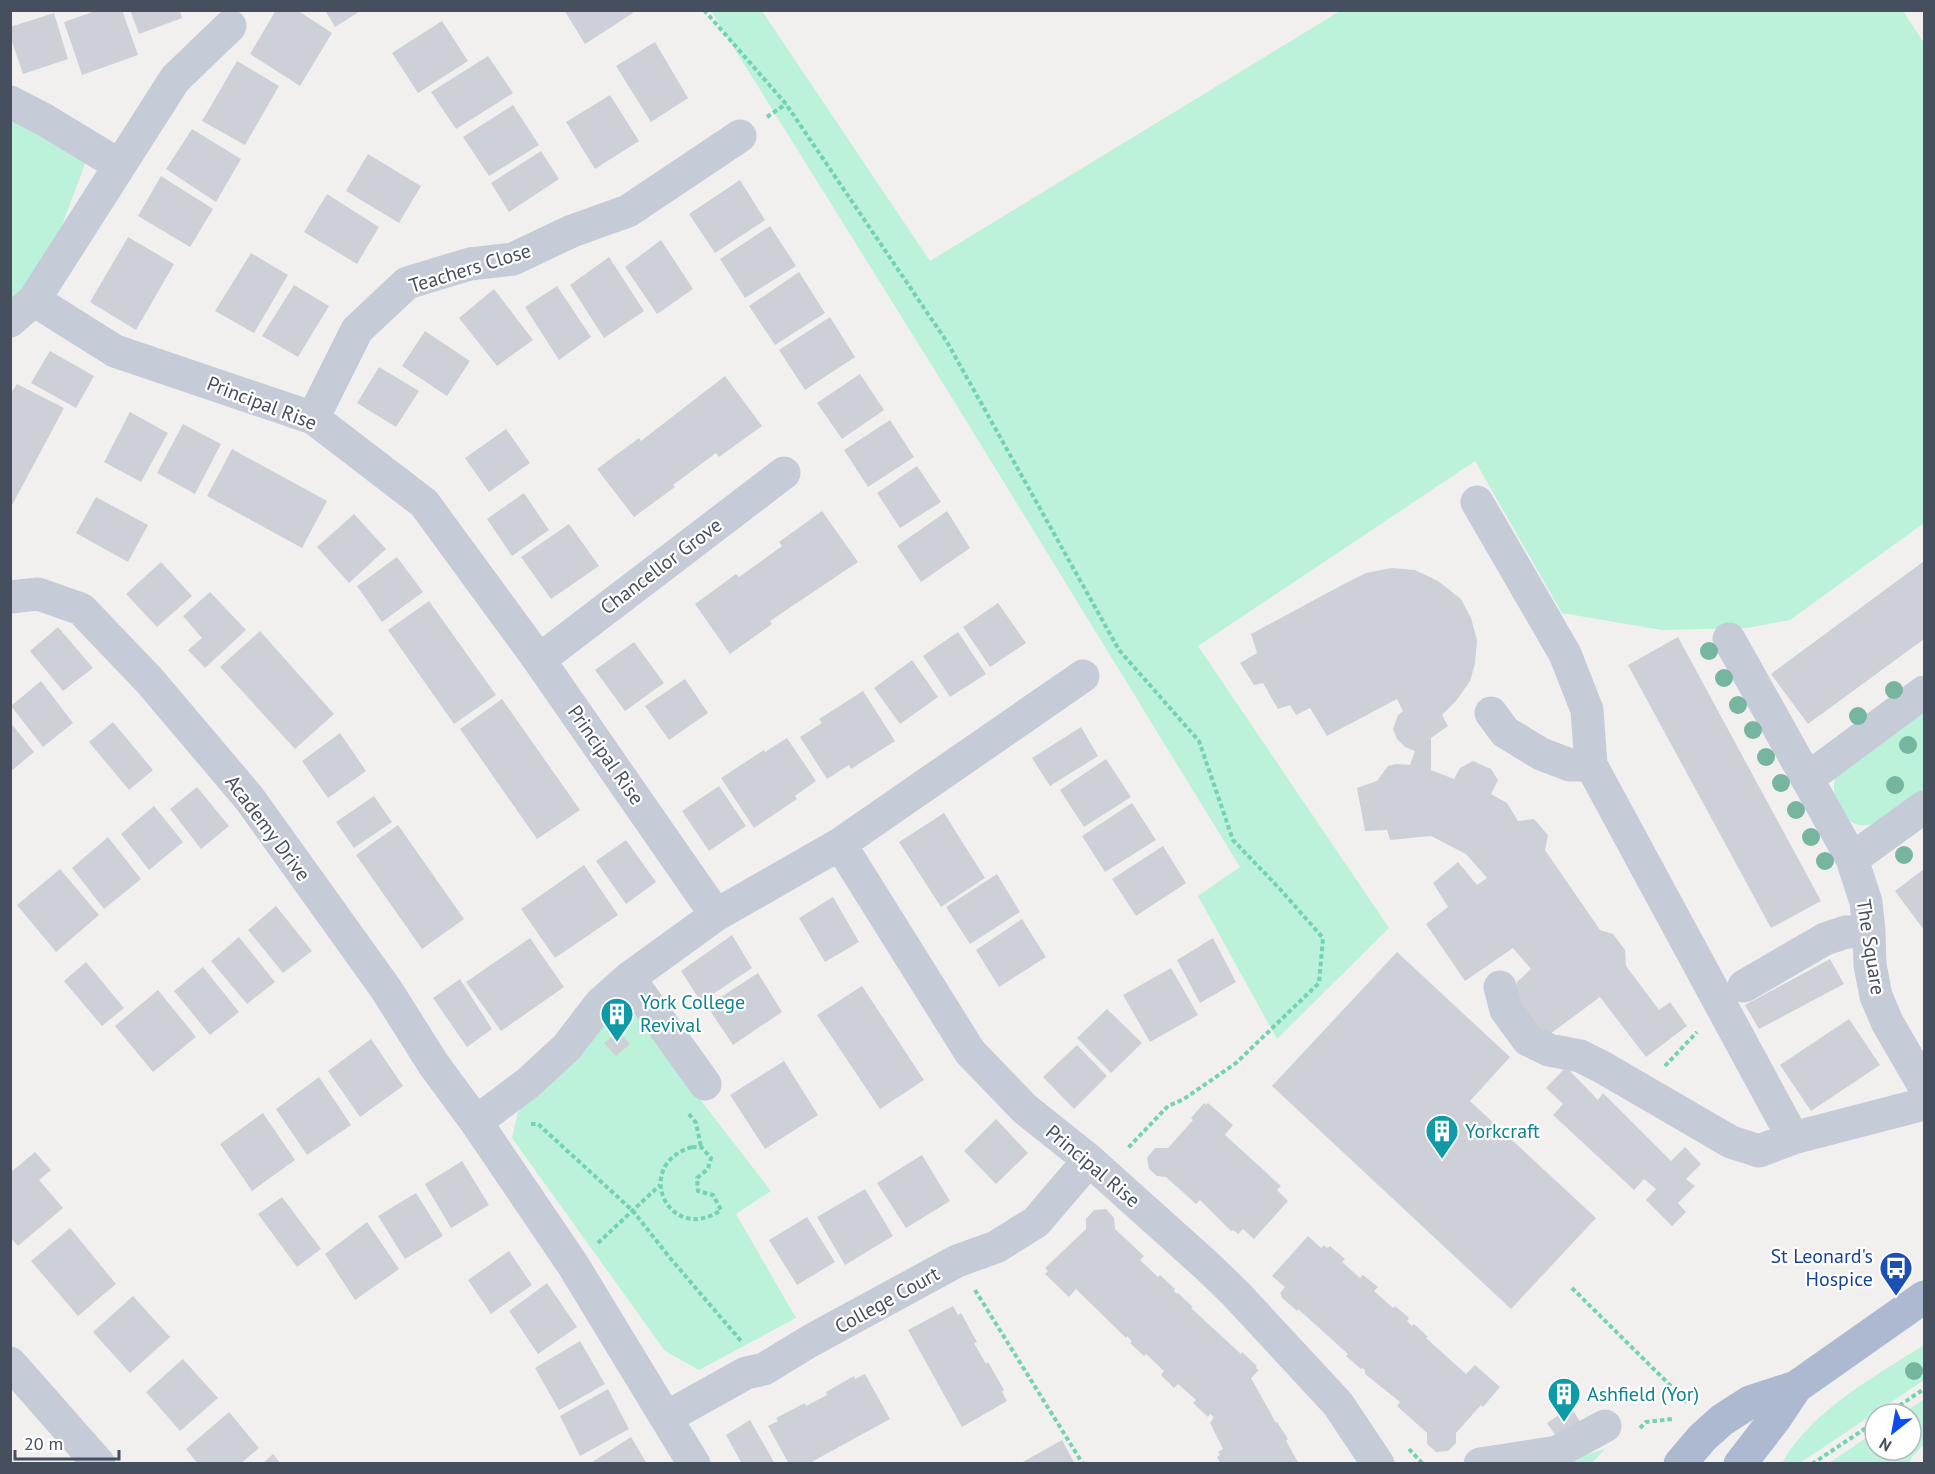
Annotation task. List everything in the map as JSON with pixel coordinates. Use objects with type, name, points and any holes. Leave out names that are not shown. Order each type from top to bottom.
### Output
[{"type":"main road","points":[[1680,1464],[1702,1438],[1740,1408],[1750,1402],[1796,1387],[1924,1297]]},
{"type":"main road","points":[[1740,1464],[1796,1387]]},
{"type":"street","name":"Principal Rise","points":[[230,26],[175,79],[22,310],[115,351],[313,418],[424,503],[539,660],[716,915]]},
{"type":"street","points":[[10,102],[45,120],[119,165]]},
{"type":"street","name":"Teachers Close","points":[[313,418],[357,330],[407,283],[470,264],[513,259],[572,231],[628,211],[740,136]]},
{"type":"street","name":"Chancellor Grove","points":[[539,660],[784,473]]},
{"type":"street","points":[[1477,502],[1565,654],[1587,710],[1591,765],[1733,996],[1793,1138]]},
{"type":"street","name":"Academy Drive","points":[[10,597],[38,594],[81,609],[149,680],[249,798],[386,989],[434,1065],[476,1122]]},
{"type":"street","name":"The Square","points":[[1729,639],[1852,860],[1866,902],[1870,965],[1876,996],[1887,1022],[1920,1068]]},
{"type":"street","points":[[694,1464],[573,1265],[476,1122],[528,1083],[567,1047],[600,1004],[629,978],[716,915],[840,844],[1083,676]]},
{"type":"street","points":[[1807,779],[1924,692]]},
{"type":"street","points":[[1491,713],[1504,732],[1541,754],[1570,765],[1591,765]]},
{"type":"street","points":[[1852,860],[1924,807]]},
{"type":"street","name":"Principal Rise","points":[[840,844],[970,1052],[1025,1109],[1097,1167],[1206,1265],[1244,1303],[1338,1404],[1378,1464]]},
{"type":"street","points":[[1733,996],[1825,939],[1846,932],[1869,931]]},
{"type":"street","points":[[629,978],[705,1084]]},
{"type":"street","points":[[1500,987],[1506,1010],[1528,1040],[1549,1050],[1580,1056],[1731,1142],[1759,1151],[1793,1138],[1924,1104]]},
{"type":"street","name":"College Court","points":[[667,1417],[746,1373],[764,1369],[810,1341],[957,1261],[996,1247],[1036,1222],[1097,1167]]},
{"type":"street","points":[[10,1363],[99,1464]]},
{"type":"street","points":[[1480,1464],[1557,1452],[1619,1431]]},
{"type":"path","points":[[704,10],[786,104],[947,342],[1119,650],[1199,741],[1233,840],[1323,938],[1320,983],[1236,1063],[1184,1099],[1168,1106],[1097,1167]]},
{"type":"path","points":[[1643,1091],[1733,996]]},
{"type":"path","points":[[528,1124],[538,1124],[633,1211],[764,1369]]},
{"type":"path","points":[[573,1265],[660,1185],[663,1169],[670,1158],[680,1151],[701,1147],[711,1158],[708,1169],[696,1178],[698,1191],[713,1195],[721,1210],[711,1217],[688,1219],[669,1208],[662,1197],[660,1185]]},
{"type":"path","points":[[957,1261],[1083,1464]]},
{"type":"path","points":[[1572,1288],[1690,1405],[1689,1411]]},
{"type":"path","points":[[1905,1402],[1924,1389]]},
{"type":"path","points":[[1619,1431],[1646,1422],[1678,1419]]},
{"type":"path","points":[[1812,1464],[1863,1430]]},
{"type":"green space","points":[[711,11],[762,11],[930,261],[1340,11],[1903,11],[1924,43],[1924,523],[1790,620],[1747,628],[1662,630],[1562,613],[1475,461],[1198,646],[1389,928],[1277,1039],[1198,896],[1240,867]]},
{"type":"green space","points":[[10,102],[91,148],[34,300],[10,321]]},
{"type":"green space","points":[[1924,705],[1924,791],[1898,811],[1877,823],[1857,824],[1847,818],[1834,790],[1837,772]]},
{"type":"green space","points":[[620,996],[771,1191],[736,1214],[796,1318],[699,1370],[665,1351],[512,1138],[518,1112]]},
{"type":"green space","points":[[1924,1345],[1924,1380],[1891,1402],[1863,1402],[1863,1421],[1800,1463],[1782,1463],[1794,1444],[1810,1427],[1865,1382]]},
{"type":"green space","points":[[1924,1399],[1923,1445],[1923,1402],[1920,1402]]},
{"type":"green space","points":[[1863,1440],[1863,1462],[1910,1462],[1909,1463],[1829,1463]]},
{"type":"green space","points":[[1605,1449],[1592,1463],[1556,1464]]},
{"type":"building","points":[[98,10],[122,10],[138,55],[82,75],[64,22]]},
{"type":"building","points":[[130,10],[180,10],[182,18],[139,34]]},
{"type":"building","points":[[276,10],[297,10],[332,33],[300,86],[250,54]]},
{"type":"building","points":[[325,10],[362,10],[335,27]]},
{"type":"building","points":[[564,10],[632,10],[633,13],[585,44]]},
{"type":"building","points":[[54,13],[68,59],[23,74],[10,36],[10,27]]},
{"type":"building","points":[[442,21],[468,61],[418,93],[392,53]]},
{"type":"building","points":[[655,42],[688,98],[651,122],[616,66]]},
{"type":"building","points":[[488,56],[513,93],[456,129],[431,92]]},
{"type":"building","points":[[237,61],[279,86],[245,145],[202,121]]},
{"type":"building","points":[[610,95],[639,141],[595,169],[566,122]]},
{"type":"building","points":[[513,105],[539,145],[489,176],[463,137]]},
{"type":"building","points":[[192,129],[241,159],[216,202],[166,169]]},
{"type":"building","points":[[541,151],[559,179],[509,212],[491,183]]},
{"type":"building","points":[[368,154],[421,186],[399,223],[346,191]]},
{"type":"building","points":[[161,176],[213,209],[190,247],[138,216]]},
{"type":"building","points":[[740,180],[765,220],[715,253],[689,214]]},
{"type":"building","points":[[327,194],[379,227],[357,264],[304,232]]},
{"type":"building","points":[[770,226],[796,266],[745,298],[720,259]]},
{"type":"building","points":[[128,237],[174,264],[136,330],[90,302]]},
{"type":"building","points":[[661,240],[693,289],[657,314],[625,267]]},
{"type":"building","points":[[251,253],[288,275],[254,333],[215,311]]},
{"type":"building","points":[[609,257],[644,311],[604,338],[570,285]]},
{"type":"building","points":[[799,272],[825,313],[775,345],[749,306]]},
{"type":"building","points":[[294,285],[329,306],[298,357],[262,336]]},
{"type":"building","points":[[557,286],[591,337],[559,360],[525,307]]},
{"type":"building","points":[[494,289],[533,340],[497,366],[459,318]]},
{"type":"building","points":[[830,317],[855,357],[805,390],[779,350]]},
{"type":"building","points":[[425,331],[470,361],[447,396],[402,366]]},
{"type":"building","points":[[50,351],[94,376],[76,408],[31,383]]},
{"type":"building","points":[[379,367],[419,391],[396,427],[357,403]]},
{"type":"building","points":[[860,374],[884,410],[842,439],[817,403]]},
{"type":"building","points":[[725,376],[762,426],[719,457],[716,453],[634,517],[597,469],[639,438],[641,441]]},
{"type":"building","points":[[17,384],[64,408],[10,509],[10,395]]},
{"type":"building","points":[[130,412],[168,433],[141,482],[104,462]]},
{"type":"building","points":[[890,420],[914,457],[868,487],[844,450]]},
{"type":"building","points":[[183,424],[221,444],[195,494],[157,473]]},
{"type":"building","points":[[506,429],[530,463],[489,492],[465,458]]},
{"type":"building","points":[[232,449],[327,501],[302,548],[207,496]]},
{"type":"building","points":[[917,466],[941,502],[900,528],[877,493]]},
{"type":"building","points":[[524,493],[549,530],[512,556],[487,519]]},
{"type":"building","points":[[96,497],[148,525],[128,562],[76,533]]},
{"type":"building","points":[[822,511],[858,562],[770,621],[772,624],[730,654],[695,604],[736,574],[739,577],[782,546],[779,542]]},
{"type":"building","points":[[947,511],[970,548],[921,582],[897,546]]},
{"type":"building","points":[[354,514],[386,549],[349,583],[317,547]]},
{"type":"building","points":[[569,524],[599,566],[551,599],[521,557]]},
{"type":"building","points":[[397,557],[423,592],[382,622],[357,586]]},
{"type":"building","points":[[1924,561],[1924,639],[1808,724],[1771,674]]},
{"type":"building","points":[[161,562],[192,596],[157,627],[126,594]]},
{"type":"building","points":[[1391,568],[1415,570],[1438,581],[1461,599],[1471,618],[1477,640],[1475,664],[1470,681],[1456,701],[1442,715],[1448,726],[1431,738],[1431,770],[1454,779],[1460,768],[1473,761],[1491,769],[1498,780],[1491,794],[1507,803],[1518,821],[1534,819],[1548,835],[1545,850],[1600,930],[1613,934],[1625,950],[1626,966],[1659,1010],[1670,1002],[1687,1026],[1646,1057],[1600,997],[1546,1037],[1514,998],[1517,982],[1531,969],[1513,948],[1465,981],[1426,924],[1448,907],[1433,883],[1458,862],[1477,885],[1487,878],[1466,854],[1431,836],[1390,840],[1387,830],[1365,831],[1357,788],[1377,781],[1388,766],[1410,765],[1415,751],[1405,747],[1397,739],[1393,729],[1398,715],[1403,711],[1397,699],[1327,736],[1310,708],[1296,715],[1290,705],[1278,709],[1263,683],[1254,685],[1240,663],[1257,653],[1251,634],[1366,573]]},
{"type":"building","points":[[210,592],[246,630],[205,668],[188,650],[202,638],[183,616]]},
{"type":"building","points":[[429,601],[496,695],[454,724],[388,630]]},
{"type":"building","points":[[998,603],[1026,643],[990,667],[963,627]]},
{"type":"building","points":[[58,627],[93,668],[63,691],[30,651]]},
{"type":"building","points":[[260,631],[334,714],[295,749],[220,667]]},
{"type":"building","points":[[958,632],[986,674],[950,697],[923,656]]},
{"type":"building","points":[[1678,637],[1821,901],[1771,928],[1628,665]]},
{"type":"building","points":[[634,642],[664,683],[625,711],[595,670]]},
{"type":"building","points":[[912,660],[938,697],[900,724],[874,688]]},
{"type":"building","points":[[685,679],[708,713],[669,740],[645,706]]},
{"type":"building","points":[[41,681],[73,723],[43,747],[11,706]]},
{"type":"building","points":[[863,691],[895,741],[851,769],[849,765],[827,779],[800,737],[822,723],[819,719]]},
{"type":"building","points":[[502,699],[580,810],[537,839],[460,729]]},
{"type":"building","points":[[10,722],[34,752],[10,772]]},
{"type":"building","points":[[113,722],[153,770],[129,790],[89,742]]},
{"type":"building","points":[[1081,727],[1098,756],[1050,786],[1032,758]]},
{"type":"building","points":[[340,733],[366,771],[328,798],[302,761]]},
{"type":"building","points":[[787,738],[816,781],[795,796],[797,799],[754,828],[721,778]]},
{"type":"building","points":[[1106,759],[1131,797],[1084,827],[1060,790]]},
{"type":"building","points":[[719,786],[746,826],[709,851],[682,811]]},
{"type":"building","points":[[197,787],[229,826],[201,849],[170,809]]},
{"type":"building","points":[[374,796],[392,822],[354,848],[336,822]]},
{"type":"building","points":[[1132,803],[1156,840],[1105,872],[1082,836]]},
{"type":"building","points":[[154,806],[183,842],[149,870],[121,834]]},
{"type":"building","points":[[944,813],[985,878],[941,907],[899,842]]},
{"type":"building","points":[[398,825],[464,919],[422,949],[356,855]]},
{"type":"building","points":[[108,837],[141,879],[104,909],[72,868]]},
{"type":"building","points":[[626,840],[656,882],[626,904],[596,861]]},
{"type":"building","points":[[1163,846],[1186,883],[1136,916],[1112,879]]},
{"type":"building","points":[[584,865],[618,915],[555,958],[521,909]]},
{"type":"building","points":[[60,869],[99,915],[56,952],[17,905]]},
{"type":"building","points":[[1924,869],[1924,930],[1895,891]]},
{"type":"building","points":[[997,874],[1020,912],[970,944],[946,907]]},
{"type":"building","points":[[833,897],[859,942],[825,962],[799,918]]},
{"type":"building","points":[[276,906],[312,951],[283,973],[248,930]]},
{"type":"building","points":[[1022,919],[1046,957],[999,987],[976,950]]},
{"type":"building","points":[[732,935],[752,968],[701,1002],[681,971]]},
{"type":"building","points":[[239,937],[275,982],[247,1004],[211,961]]},
{"type":"building","points":[[530,938],[564,987],[501,1031],[466,982]]},
{"type":"building","points":[[1213,938],[1236,982],[1200,1003],[1177,960]]},
{"type":"building","name":"Yorkcraft","points":[[1397,952],[1510,1057],[1470,1101],[1596,1218],[1511,1309],[1272,1086]]},
{"type":"building","points":[[1830,959],[1844,984],[1759,1029],[1745,1005]]},
{"type":"building","points":[[86,962],[124,1008],[102,1026],[64,981]]},
{"type":"building","points":[[203,967],[239,1012],[210,1035],[174,991]]},
{"type":"building","points":[[1171,968],[1198,1015],[1150,1042],[1123,995]]},
{"type":"building","points":[[758,973],[782,1012],[733,1045],[707,1006]]},
{"type":"building","points":[[460,979],[492,1029],[467,1047],[433,998]]},
{"type":"building","points":[[862,986],[924,1080],[880,1109],[817,1015]]},
{"type":"building","points":[[158,990],[196,1037],[153,1072],[115,1026]]},
{"type":"building","points":[[1107,1009],[1142,1043],[1111,1073],[1077,1038]]},
{"type":"building","points":[[1849,1019],[1880,1065],[1811,1111],[1780,1065]]},
{"type":"building","name":"York College Revival","points":[[619,1031],[630,1044],[616,1056],[604,1043]]},
{"type":"building","points":[[371,1039],[403,1086],[360,1117],[328,1071]]},
{"type":"building","points":[[1077,1045],[1107,1076],[1074,1109],[1043,1077]]},
{"type":"building","points":[[784,1061],[818,1115],[765,1149],[730,1095]]},
{"type":"building","points":[[1566,1067],[1598,1100],[1603,1093],[1671,1161],[1685,1147],[1701,1164],[1686,1179],[1695,1186],[1678,1203],[1686,1212],[1672,1226],[1646,1200],[1656,1189],[1644,1179],[1634,1190],[1553,1115],[1563,1104],[1546,1088]]},
{"type":"building","points":[[319,1077],[351,1125],[307,1155],[276,1109]]},
{"type":"building","points":[[1204,1103],[1206,1105],[1208,1103],[1233,1125],[1225,1135],[1281,1186],[1277,1190],[1288,1201],[1254,1239],[1243,1229],[1238,1234],[1231,1231],[1200,1200],[1196,1204],[1166,1177],[1157,1176],[1149,1169],[1147,1158],[1155,1148],[1168,1148],[1193,1120],[1191,1118]]},
{"type":"building","points":[[263,1113],[295,1160],[252,1191],[220,1144]]},
{"type":"building","points":[[996,1119],[1028,1153],[996,1184],[964,1151]]},
{"type":"building","points":[[35,1152],[51,1170],[39,1180],[63,1208],[18,1246],[10,1237],[10,1173]]},
{"type":"building","points":[[922,1155],[950,1201],[906,1228],[877,1183]]},
{"type":"building","points":[[462,1161],[489,1205],[451,1228],[425,1184]]},
{"type":"building","points":[[865,1189],[893,1236],[845,1265],[817,1217]]},
{"type":"building","points":[[416,1193],[443,1236],[405,1259],[378,1216]]},
{"type":"building","points":[[282,1197],[321,1249],[297,1267],[258,1214]]},
{"type":"building","points":[[1106,1209],[1114,1218],[1115,1229],[1144,1256],[1140,1260],[1158,1277],[1160,1275],[1175,1289],[1177,1294],[1193,1307],[1191,1308],[1257,1366],[1259,1370],[1251,1378],[1276,1423],[1288,1439],[1286,1441],[1299,1464],[1221,1464],[1217,1457],[1220,1455],[1218,1452],[1223,1449],[1210,1423],[1214,1417],[1210,1414],[1208,1417],[1193,1403],[1196,1400],[1178,1384],[1174,1388],[1161,1375],[1164,1371],[1130,1343],[1132,1341],[1127,1336],[1126,1338],[1076,1289],[1069,1297],[1045,1274],[1048,1271],[1045,1268],[1086,1229],[1086,1219],[1094,1210]]},
{"type":"building","points":[[807,1217],[835,1262],[797,1285],[769,1240]]},
{"type":"building","points":[[367,1222],[399,1269],[355,1300],[325,1254]]},
{"type":"building","points":[[70,1228],[116,1284],[78,1316],[31,1261]]},
{"type":"building","points":[[1308,1236],[1321,1248],[1324,1245],[1327,1248],[1330,1246],[1345,1259],[1342,1262],[1360,1278],[1363,1275],[1378,1287],[1374,1291],[1393,1308],[1395,1306],[1409,1318],[1407,1321],[1412,1326],[1414,1324],[1466,1374],[1475,1365],[1500,1387],[1456,1433],[1456,1443],[1448,1451],[1436,1452],[1427,1444],[1427,1433],[1397,1406],[1400,1402],[1365,1374],[1363,1368],[1361,1369],[1346,1356],[1348,1354],[1298,1309],[1297,1311],[1281,1297],[1280,1293],[1285,1287],[1272,1276]]},
{"type":"building","points":[[509,1251],[532,1285],[491,1314],[468,1280]]},
{"type":"building","points":[[547,1283],[577,1327],[538,1354],[509,1311]]},
{"type":"building","points":[[133,1296],[170,1337],[130,1373],[93,1332]]},
{"type":"building","points":[[953,1306],[958,1315],[961,1313],[977,1342],[974,1343],[1004,1390],[1002,1392],[1007,1401],[962,1427],[908,1330]]},
{"type":"building","points":[[580,1341],[605,1384],[559,1410],[535,1368]]},
{"type":"building","points":[[183,1359],[218,1398],[180,1431],[146,1392]]},
{"type":"building","points":[[865,1374],[890,1419],[808,1464],[789,1464],[768,1426],[778,1421],[776,1418],[827,1395],[826,1392],[854,1376],[855,1379]]},
{"type":"building","points":[[608,1389],[629,1429],[580,1456],[560,1416]]},
{"type":"building","name":"Ashfield (Yor)","points":[[1571,1407],[1581,1423],[1558,1439],[1547,1423]]},
{"type":"building","points":[[229,1412],[259,1448],[240,1464],[198,1464],[186,1449]]},
{"type":"building","points":[[750,1420],[775,1464],[742,1464],[726,1435]]},
{"type":"building","points":[[631,1437],[647,1464],[589,1464]]},
{"type":"building","points":[[1062,1440],[1075,1464],[1019,1464],[1039,1453]]},
{"type":"building","points":[[273,1454],[281,1464],[262,1464]]},
{"type":"place","name":"York College Revival","points":[[617,1043]]},
{"type":"place","name":"Yorkcraft","points":[[1442,1160]]},
{"type":"place","name":"St Leonard's Hospice","points":[[1896,1297]]},
{"type":"place","name":"Ashfield (Yor)","points":[[1564,1423]]}]
